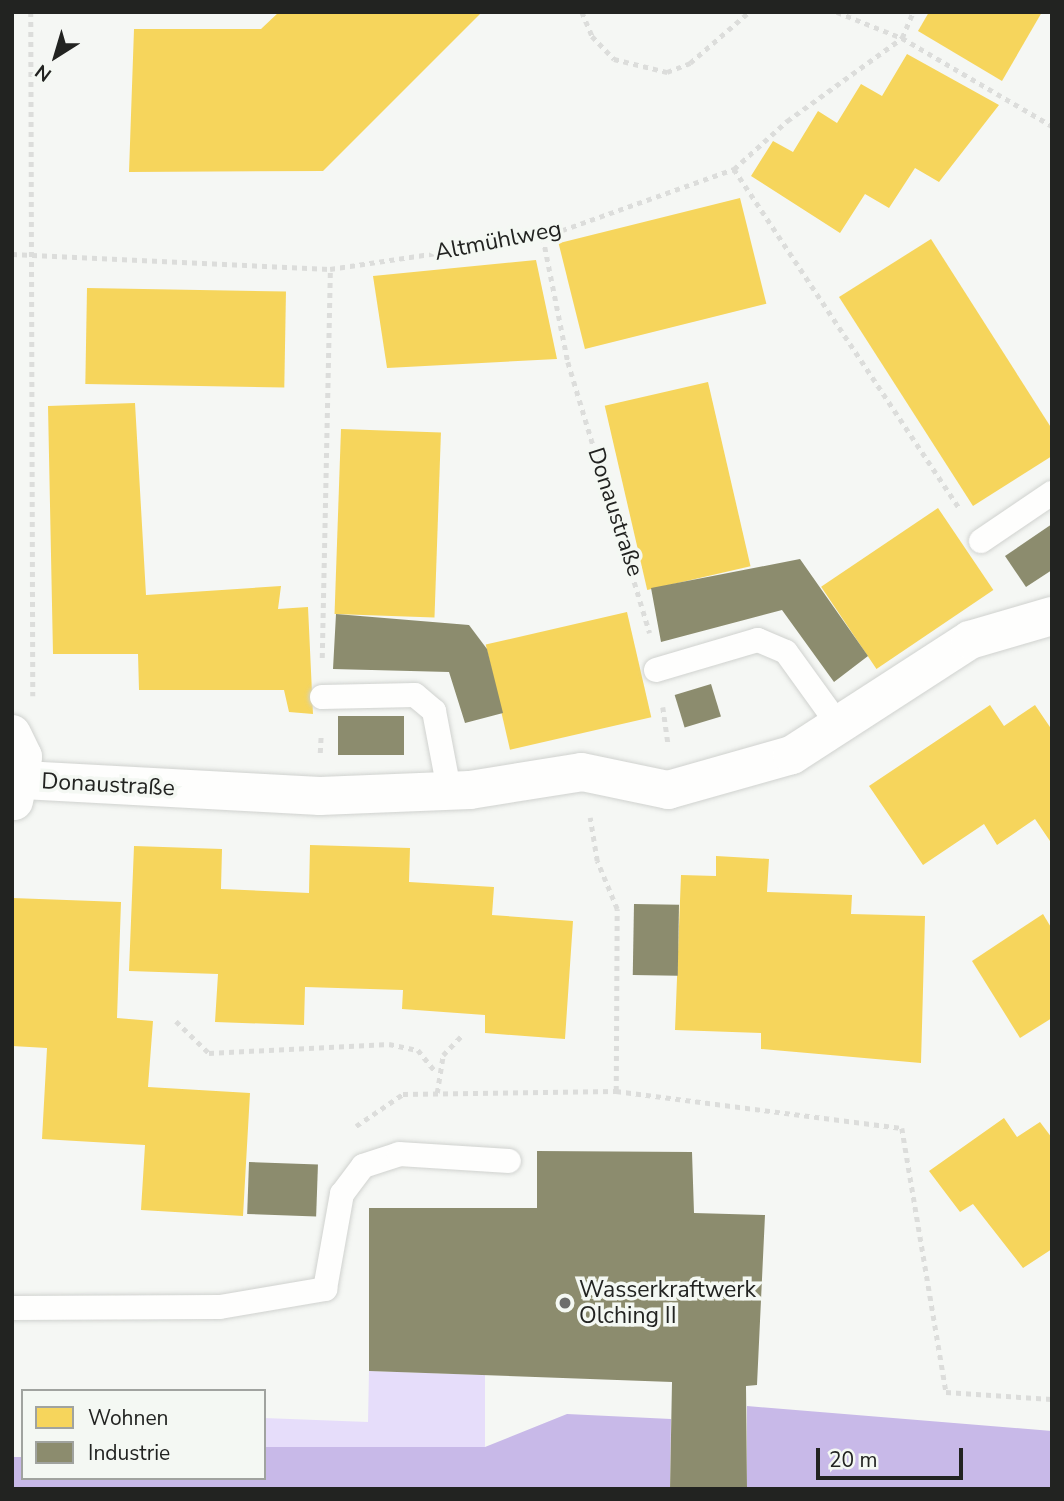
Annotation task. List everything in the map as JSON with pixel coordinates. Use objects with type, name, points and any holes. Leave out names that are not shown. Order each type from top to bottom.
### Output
[{"type":"street","name":"Donaustraße","points":[[12,734],[23,757],[18,791],[320,796],[449,790],[582,772],[668,790],[792,755],[840,727],[970,640],[1052,616]]},
{"type":"lane","points":[[981,541],[1052,493]]},
{"type":"lane","points":[[656,670],[758,640],[786,652],[840,727]]},
{"type":"lane","points":[[321,697],[415,695],[433,710],[449,790]]},
{"type":"lane","points":[[12,1308],[220,1307],[325,1289],[342,1194],[363,1166],[399,1154],[509,1161]]},
{"type":"path","points":[[31,12],[29,254],[33,700]]},
{"type":"path","points":[[582,12],[592,36],[614,59],[667,72],[690,63],[749,12]]},
{"type":"path","points":[[836,12],[902,38],[1052,126]]},
{"type":"path","points":[[902,38],[913,12]]},
{"type":"path","name":"Altmühlweg","points":[[12,254],[330,269],[543,237],[734,169],[787,121],[902,38]]},
{"type":"path","points":[[734,169],[981,541]]},
{"type":"path","name":"Donaustraße","points":[[543,237],[568,362],[629,549],[668,733],[668,790]]},
{"type":"path","points":[[320,796],[330,269]]},
{"type":"path","points":[[582,772],[597,861],[617,909],[616,1091]]},
{"type":"path","points":[[176,1021],[209,1053],[389,1044],[418,1050],[436,1072],[437,1093]]},
{"type":"path","points":[[436,1072],[463,1034]]},
{"type":"path","points":[[350,1140],[353,1128],[403,1094],[437,1093],[616,1091],[902,1128],[946,1392],[1052,1399]]},
{"type":"shaded area","points":[[369,1371],[485,1375],[485,1447],[266,1448],[266,1418],[368,1422]]},
{"type":"shaded area","points":[[747,1406],[1052,1431],[1052,1489],[747,1489]]},
{"type":"shaded area","points":[[567,1414],[671,1419],[670,1489],[12,1489],[12,1457],[21,1457],[21,1480],[266,1480],[266,1447],[485,1447]]},
{"type":"building: Wohnen","points":[[279,12],[482,12],[323,171],[129,172],[134,29],[261,29]]},
{"type":"building: Wohnen","points":[[929,12],[1042,12],[1002,81],[918,31]]},
{"type":"building: Wohnen","points":[[907,54],[999,105],[939,182],[915,168],[889,208],[865,194],[840,233],[751,176],[773,141],[793,152],[818,111],[837,123],[861,84],[882,96]]},
{"type":"building: Wohnen","points":[[740,198],[766,304],[585,349],[559,243]]},
{"type":"building: Wohnen","points":[[931,239],[1052,429],[1052,456],[973,506],[839,297]]},
{"type":"building: Wohnen","points":[[536,260],[557,359],[387,368],[373,276]]},
{"type":"building: Wohnen","points":[[87,288],[286,291],[284,387],[85,384]]},
{"type":"building: Wohnen","points":[[708,382],[751,566],[647,590],[605,406]]},
{"type":"building: Wohnen","points":[[135,403],[146,595],[281,586],[278,609],[308,607],[313,714],[289,712],[284,690],[139,690],[138,654],[53,654],[48,406]]},
{"type":"building: Wohnen","points":[[341,429],[441,432],[434,617],[335,614]]},
{"type":"building: Wohnen","points":[[938,508],[993,590],[876,669],[821,587]]},
{"type":"building: Wohnen","points":[[627,612],[651,717],[510,750],[486,645]]},
{"type":"building: Wohnen","points":[[990,705],[1004,726],[1035,705],[1052,730],[1052,844],[1035,819],[997,845],[984,824],[923,865],[869,786]]},
{"type":"building: Wohnen","points":[[310,845],[410,848],[409,882],[494,887],[492,915],[573,921],[565,1039],[485,1033],[485,1015],[402,1009],[403,990],[305,987],[304,1025],[215,1022],[218,974],[129,971],[134,846],[222,849],[221,889],[309,893]]},
{"type":"building: Wohnen","points":[[716,856],[769,859],[767,892],[852,895],[851,914],[925,916],[921,1063],[761,1049],[761,1033],[675,1030],[681,875],[716,876]]},
{"type":"building: Wohnen","points":[[12,898],[121,902],[117,1018],[153,1021],[148,1087],[250,1093],[243,1216],[141,1210],[145,1145],[42,1139],[47,1048],[12,1046]]},
{"type":"building: Wohnen","points":[[1043,914],[1052,929],[1052,1018],[1020,1038],[972,961]]},
{"type":"building: Wohnen","points":[[1004,1118],[1017,1137],[1040,1122],[1052,1138],[1052,1249],[1023,1268],[973,1204],[960,1212],[929,1171]]},
{"type":"building: Industrie","points":[[1052,524],[1052,570],[1026,587],[1005,556]]},
{"type":"building: Industrie","points":[[800,559],[868,656],[834,682],[782,610],[661,642],[651,588]]},
{"type":"building: Industrie","points":[[336,614],[469,625],[487,649],[503,713],[465,723],[449,672],[333,669]]},
{"type":"building: Industrie","points":[[711,684],[721,717],[685,728],[675,695]]},
{"type":"building: Industrie","points":[[338,716],[404,716],[404,755],[338,755]]},
{"type":"building: Industrie","points":[[634,904],[679,905],[678,976],[633,975]]},
{"type":"building: Industrie","name":"Wasserkraftwerk Olching II","points":[[537,1151],[692,1152],[694,1213],[765,1215],[757,1385],[746,1386],[747,1489],[670,1489],[672,1382],[369,1371],[369,1208],[537,1208]]},
{"type":"building: Industrie","points":[[249,1162],[318,1164],[316,1216],[247,1214]]},
{"type":"place","name":"Wasserkraftwerk Olching II","points":[[565,1303]]}]
